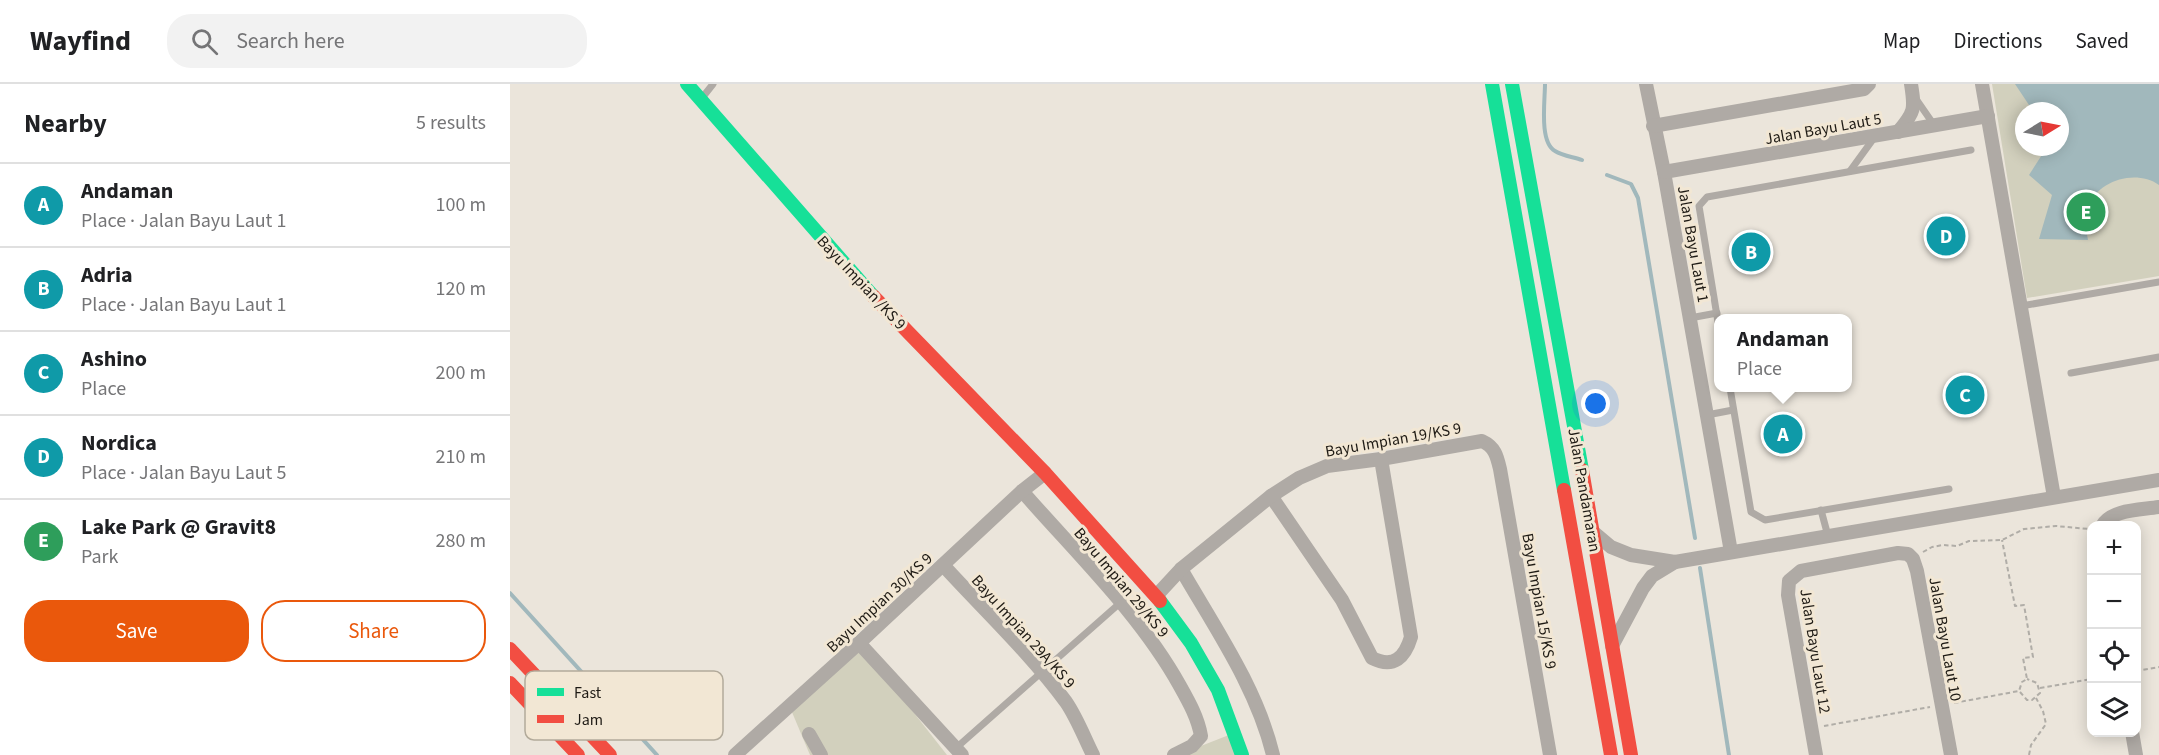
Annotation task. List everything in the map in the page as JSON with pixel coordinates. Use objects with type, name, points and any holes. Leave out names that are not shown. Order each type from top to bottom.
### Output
[{"type":"main road","name":"Bayu Impian /KS 9","points":[[687,84],[869,292],[1045,473],[1156,596],[1191,643],[1218,690],[1242,755]]},
{"type":"main road","name":"Jalan Pandamaran","points":[[1492,84],[1611,755]]},
{"type":"main road","name":"Jalan Pandamaran","points":[[1512,84],[1555,315],[1631,755]]},
{"type":"main road","points":[[510,649],[531,671]]},
{"type":"main road","points":[[510,683],[525,699]]},
{"type":"main road","points":[[564,740],[578,755]]},
{"type":"main road","points":[[596,740],[610,755]]},
{"type":"street","name":"Jalan Bayu Laut 1","points":[[1646,84],[1664,172],[1731,552]]},
{"type":"street","points":[[1653,126],[1864,89],[1869,84]]},
{"type":"street","points":[[1982,84],[2054,497]]},
{"type":"street","points":[[1898,132],[1915,108],[1911,89]]},
{"type":"street","name":"Jalan Bayu Laut 5","points":[[1664,172],[1988,116]]},
{"type":"street","name":"Bayu Impian 19/KS 9","points":[[1156,596],[1182,569],[1271,496],[1299,478],[1328,466],[1482,441],[1490,444],[1496,453]]},
{"type":"street","name":"Bayu Impian 15/KS 9","points":[[1496,453],[1550,754]]},
{"type":"street","points":[[1271,496],[1342,600],[1372,658],[1382,663],[1397,660],[1406,651],[1411,637],[1381,459]]},
{"type":"street","name":"Bayu Impian 30/KS 9","points":[[735,755],[1022,491],[1045,473]]},
{"type":"street","points":[[1592,531],[1611,547],[1631,555],[1675,562],[2159,480]]},
{"type":"street","name":"Bayu Impian 29/KS 9","points":[[1022,491],[1145,633],[1170,669],[1199,723],[1201,736],[1197,742],[1174,755]]},
{"type":"street","points":[[2105,521],[2114,515],[2159,507]]},
{"type":"street","name":"Jalan Bayu Laut 10","points":[[1850,562],[1898,553],[1908,554],[1913,559],[1951,755]]},
{"type":"street","points":[[1612,646],[1642,588],[1652,576],[1675,562]]},
{"type":"street","name":"Jalan Bayu Laut 12","points":[[1816,755],[1788,595],[1789,581],[1801,571],[1850,562]]},
{"type":"street","name":"Bayu Impian 29A/KS 9","points":[[943,565],[1067,703],[1093,755]]},
{"type":"street","points":[[1182,569],[1246,683],[1270,740],[1273,755]]},
{"type":"street","points":[[859,643],[959,751]]},
{"type":"street","points":[[809,734],[821,755]]},
{"type":"street","points":[[2133,737],[2136,755]]},
{"type":"street","points":[[1535,755],[1550,754]]},
{"type":"lane","points":[[701,99],[714,84]]},
{"type":"lane","points":[[1911,89],[1934,125]]},
{"type":"lane","points":[[1850,171],[1875,136]]},
{"type":"lane","points":[[1690,318],[1717,313],[1699,206],[1707,197],[1971,150]]},
{"type":"lane","points":[[2021,306],[2159,282]]},
{"type":"lane","points":[[2071,373],[2159,357]]},
{"type":"lane","points":[[1731,392],[1751,512],[1765,520],[1949,489]]},
{"type":"lane","points":[[1707,415],[1733,410]]},
{"type":"lane","points":[[1821,510],[1828,536]]},
{"type":"lane","points":[[959,751],[1120,603]]},
{"type":"path","points":[[1913,559],[1932,547],[1958,546],[1970,541],[2002,540],[2024,529],[2056,526],[2087,529]]},
{"type":"path","points":[[2002,540],[2015,606],[2024,605],[2033,657],[2023,658],[2027,679]]},
{"type":"path","points":[[2141,670],[2159,667]]},
{"type":"path","points":[[2027,679],[2037,683],[2040,688],[2040,693],[2036,698],[2026,700],[2019,691],[2022,682],[2027,679]]},
{"type":"path","points":[[2040,688],[2087,680]]},
{"type":"path","points":[[1811,728],[2019,691]]},
{"type":"path","points":[[2029,755],[2031,745],[2046,724],[2043,711],[2036,698]]},
{"type":"shaded area","points":[[1992,84],[2159,84],[2159,276],[2027,298]]},
{"type":"shaded area","points":[[859,643],[947,755],[810,755],[789,705]]},
{"type":"shaded area","points":[[1234,733],[1238,755],[1178,755]]},
{"type":"water","points":[[2015,84],[2159,84],[2159,185],[2139,178],[2118,180],[2108,184],[2093,198],[2088,208],[2086,228],[2088,240],[2039,239],[2052,195],[2029,175],[2041,156],[2069,156],[2069,102],[2027,102]]},
{"type":"waterway","points":[[1545,84],[1544,120],[1550,146],[1558,153],[1582,160]]},
{"type":"waterway","points":[[1607,175],[1631,184],[1638,198],[1695,538]]},
{"type":"waterway","points":[[1700,568],[1729,755]]},
{"type":"waterway","points":[[510,593],[581,671]]},
{"type":"waterway","points":[[643,740],[657,755]]},
{"type":"traffic: fast","points":[[687,84],[873,296]]},
{"type":"traffic: fast","points":[[1492,84],[1564,490]]},
{"type":"traffic: fast","points":[[1512,84],[1582,470]]},
{"type":"traffic: fast","points":[[1160,601],[1191,643],[1218,690],[1242,755]]},
{"type":"traffic: jam","points":[[873,296],[1045,473],[1160,601]]},
{"type":"traffic: jam","points":[[1582,470],[1631,755]]},
{"type":"traffic: jam","points":[[1564,490],[1611,755]]},
{"type":"traffic: jam","points":[[510,649],[531,671]]},
{"type":"traffic: jam","points":[[510,683],[525,699]]},
{"type":"traffic: jam","points":[[564,740],[578,755]]},
{"type":"traffic: jam","points":[[596,740],[610,755]]},
{"type":"place","name":"Lake Park @ Gravit8","points":[[2086,212]]},
{"type":"place","name":"Nordica","points":[[1946,236]]},
{"type":"place","name":"Adria","points":[[1751,252]]},
{"type":"place","name":"Ashino","points":[[1965,395]]},
{"type":"place","name":"Andaman","points":[[1783,434]]}]
